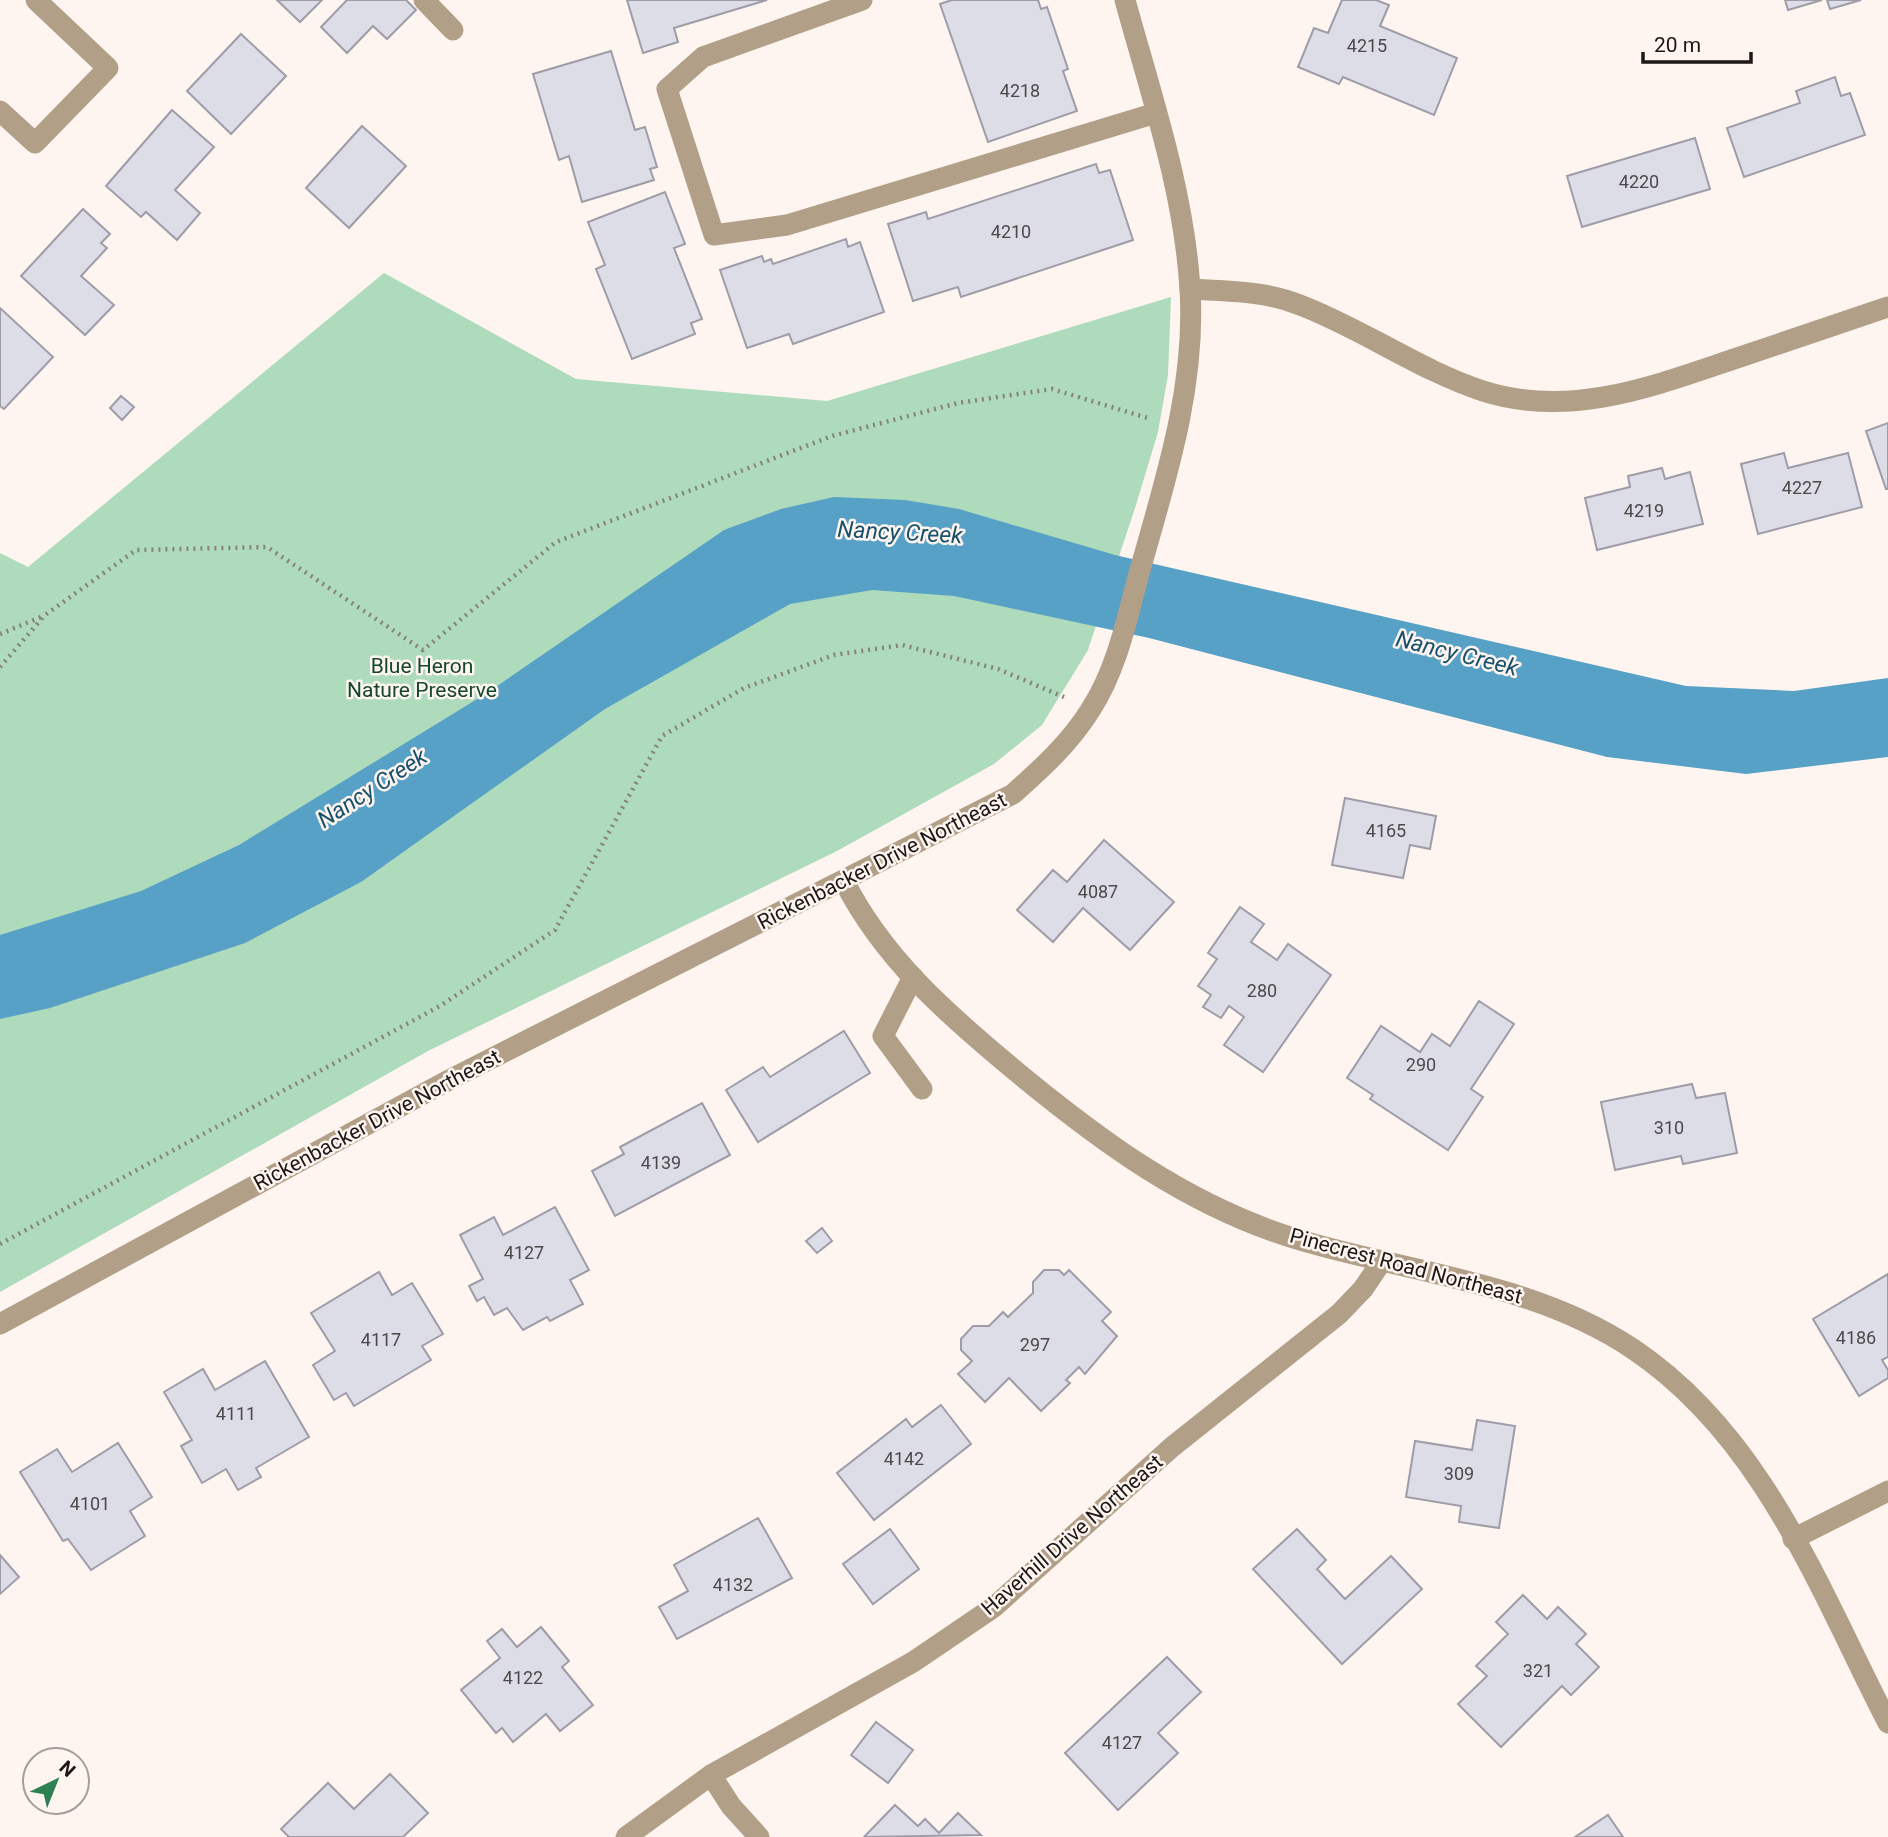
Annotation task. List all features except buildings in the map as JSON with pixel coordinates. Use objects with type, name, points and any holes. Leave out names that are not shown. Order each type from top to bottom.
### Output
[{"type":"street","points":[[0,111],[35,143],[108,68],[36,0]]},
{"type":"street","points":[[424,0],[453,30]]},
{"type":"street","points":[[862,0],[703,57],[667,89],[715,235],[787,226],[1156,113]]},
{"type":"street","name":"Rickenbacker Drive Northeast","points":[[0,1324],[449,1080],[1013,794],[1059,754],[1092,709],[1113,668],[1179,427],[1189,371],[1190,289],[1176,185],[1125,0]]},
{"type":"street","points":[[1190,289],[1243,291],[1299,304],[1441,375],[1486,391],[1533,401],[1580,401],[1637,391],[1888,307]]},
{"type":"street","name":"Pinecrest Road Northeast","points":[[844,881],[864,921],[913,977],[969,1032],[1090,1133],[1162,1180],[1228,1213],[1298,1240],[1539,1302],[1588,1322],[1633,1349],[1687,1391],[1728,1434],[1763,1483],[1888,1723]]},
{"type":"street","points":[[913,977],[883,1036],[922,1089]]},
{"type":"street","name":"Haverhill Drive Northeast","points":[[626,1837],[711,1775],[913,1662],[994,1607],[1172,1447],[1339,1314],[1363,1289],[1382,1261]]},
{"type":"street","points":[[1793,1539],[1888,1491]]},
{"type":"street","points":[[711,1775],[731,1806],[759,1837]]},
{"type":"path","points":[[0,635],[45,615],[136,550],[267,547],[423,650],[556,542],[832,436],[958,403],[1052,389],[1179,427]]},
{"type":"path","points":[[0,667],[45,615]]},
{"type":"path","points":[[0,1244],[440,1006],[555,930],[616,825],[662,736],[744,688],[834,655],[902,645],[998,668],[1092,709]]},
{"type":"green space","name":"Blue Heron Nature Preserve","points":[[384,273],[576,379],[827,401],[1171,297],[1168,375],[1158,432],[1088,650],[1042,725],[994,764],[837,851],[428,1051],[0,1292],[0,553],[28,567]]},
{"type":"water","name":"Nancy Creek","points":[[834,497],[905,500],[959,509],[1115,555],[1686,686],[1794,691],[1888,678],[1888,757],[1746,774],[1607,757],[1149,638],[954,596],[872,590],[790,604],[605,709],[361,882],[245,943],[50,1008],[0,1019],[0,935],[141,891],[239,845],[487,693],[724,530],[781,509]]}]
